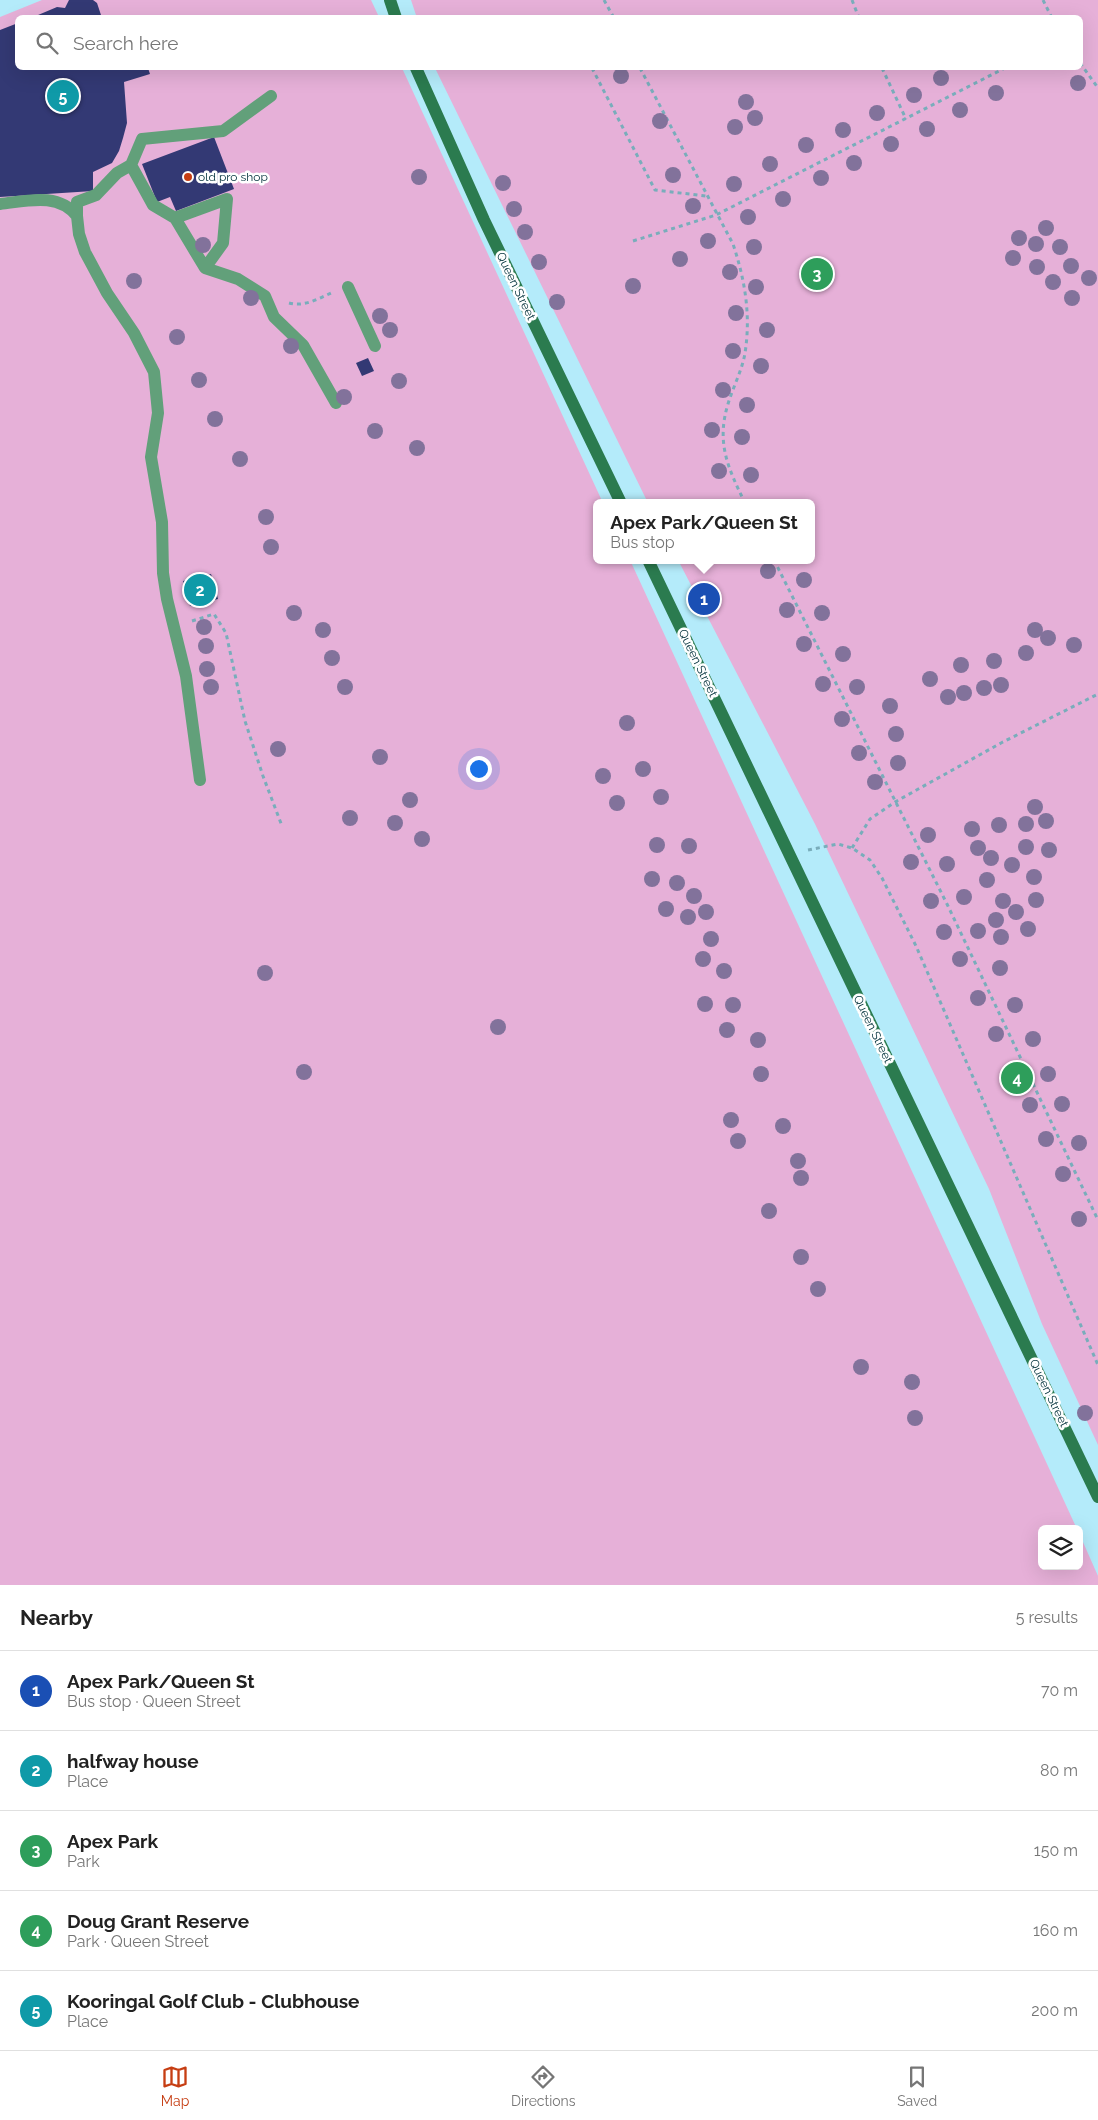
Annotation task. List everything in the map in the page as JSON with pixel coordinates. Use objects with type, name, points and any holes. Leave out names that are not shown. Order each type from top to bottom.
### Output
[{"type":"main road","points":[[390,0],[395,15]]},
{"type":"main road","name":"Queen Street","points":[[417,70],[484,220],[619,499]]},
{"type":"main road","name":"Queen Street","points":[[650,564],[1098,1496]]},
{"type":"lane","points":[[200,780],[186,676],[163,573],[162,522],[151,457],[158,413],[154,372],[134,333],[95,272],[82,243],[76,216],[77,202],[96,195],[116,173],[130,165],[142,139],[223,131],[271,96]]},
{"type":"lane","points":[[130,165],[153,205],[175,218],[205,268],[238,279],[265,296],[274,317],[303,345],[336,403]]},
{"type":"lane","points":[[175,218],[227,198],[223,243],[205,268]]},
{"type":"lane","points":[[0,204],[49,199],[71,208],[76,216]]},
{"type":"lane","points":[[348,288],[375,346]]},
{"type":"path","points":[[604,0],[612,15]]},
{"type":"path","points":[[852,0],[858,15]]},
{"type":"path","points":[[1042,0],[1050,15]]},
{"type":"path","points":[[1083,67],[1098,88]]},
{"type":"path","points":[[593,70],[655,190],[706,196]]},
{"type":"path","points":[[641,70],[733,244],[742,272],[746,292],[748,321],[744,354],[726,414],[722,443],[729,470],[743,499]]},
{"type":"path","points":[[883,70],[906,119]]},
{"type":"path","points":[[633,241],[716,215],[1001,70]]},
{"type":"path","points":[[265,296],[295,305],[312,302],[345,287],[348,288]]},
{"type":"path","points":[[776,564],[948,904],[1098,1220]]},
{"type":"path","points":[[175,630],[214,614],[226,633],[245,721],[262,776],[282,826]]},
{"type":"path","points":[[852,848],[870,819],[895,802],[1001,743],[1098,694]]},
{"type":"path","points":[[790,857],[816,847],[838,844],[852,848],[870,860],[896,902],[960,1043],[1098,1365]]},
{"type":"shaded area","points":[[42,0],[371,0],[378,15],[15,15],[15,70],[403,70],[601,499],[593,499],[593,564],[632,564],[1075,1525],[1038,1525],[1038,1570],[1083,1570],[1083,1542],[1098,1576],[1098,1585],[0,1585],[0,17]]},
{"type":"shaded area","points":[[411,0],[1098,0],[1098,1445],[1042,1324],[989,1189],[815,824],[680,564],[815,564],[815,499],[646,499],[436,70],[1083,70],[1083,15],[416,15]]},
{"type":"building","points":[[69,0],[93,0],[97,3],[101,15],[38,15],[57,7],[65,8]]},
{"type":"building","points":[[15,24],[15,70],[149,70],[150,74],[124,82],[127,123],[123,138],[119,151],[112,163],[93,172],[93,191],[0,197],[0,30]]},
{"type":"building","name":"old pro shop","points":[[214,137],[234,189],[176,211],[170,197],[157,202],[142,164]]},
{"type":"building","points":[[368,358],[374,371],[362,376],[356,363]]},
{"type":"building","points":[[211,574],[218,599],[190,606],[183,581]]},
{"type":"place","name":"Kooringal Golf Club - Clubhouse","points":[[63,96]]},
{"type":"place","name":"old pro shop","points":[[188,177]]},
{"type":"place","name":"Apex Park","points":[[817,274]]},
{"type":"place","name":"halfway house","points":[[200,590]]},
{"type":"place","name":"Apex Park/Queen St","points":[[704,599]]},
{"type":"place","name":"Doug Grant Reserve","points":[[1017,1078]]}]
